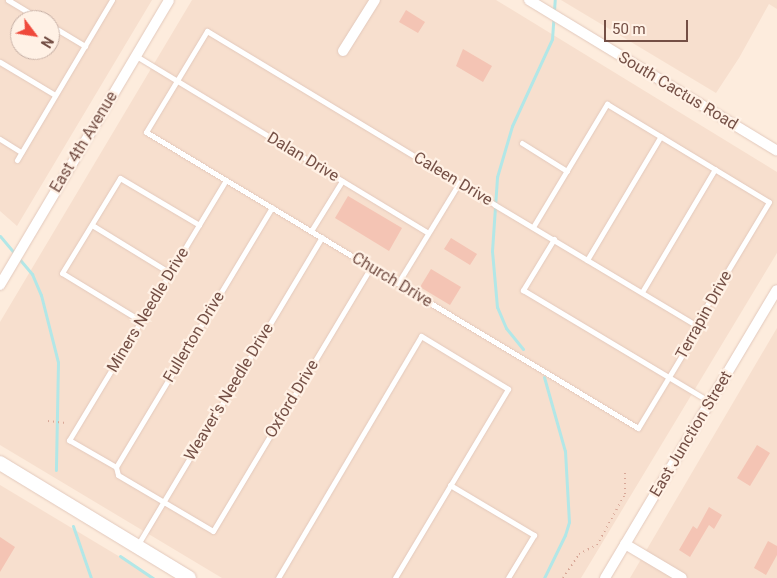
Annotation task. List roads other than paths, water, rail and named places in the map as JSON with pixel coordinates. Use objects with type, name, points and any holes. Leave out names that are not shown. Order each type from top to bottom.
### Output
[{"type":"main road","points":[[0,463],[189,578]]},
{"type":"street","name":"East 4th Avenue","points":[[0,285],[169,0]]},
{"type":"street","points":[[343,51],[375,0]]},
{"type":"street","name":"South Cactus Road","points":[[529,0],[777,151]]},
{"type":"street","name":"East Junction Street","points":[[605,578],[777,290]]},
{"type":"street","points":[[625,544],[682,578]]},
{"type":"lane","points":[[8,0],[24,10]]},
{"type":"lane","points":[[17,160],[112,0]]},
{"type":"lane","points":[[60,31],[85,46]]},
{"type":"lane","name":"Caleen Drive","points":[[176,82],[207,31],[699,327]]},
{"type":"lane","name":"Dalan Drive","points":[[135,56],[428,233]]},
{"type":"lane","points":[[0,62],[55,95]]},
{"type":"lane","name":"Church Drive","points":[[176,82],[146,132],[638,428]]},
{"type":"lane","points":[[533,227],[608,104],[715,168],[642,292]]},
{"type":"lane","points":[[587,260],[661,136]]},
{"type":"lane","points":[[0,139],[21,152]]},
{"type":"lane","points":[[522,143],[567,171]]},
{"type":"lane","name":"Terrapin Drive","points":[[638,428],[699,327],[701,315],[769,202],[715,168]]},
{"type":"lane","points":[[141,321],[62,273],[120,178],[199,225]]},
{"type":"lane","name":"Miners Needle Drive","points":[[116,467],[69,440],[226,180]]},
{"type":"lane","points":[[311,231],[342,181]]},
{"type":"lane","points":[[398,284],[459,183]]},
{"type":"lane","name":"Fullerton Drive","points":[[116,467],[272,207]]},
{"type":"lane","points":[[92,225],[170,273]]},
{"type":"lane","name":"Weaver's Needle Drive","points":[[137,546],[322,237]]},
{"type":"lane","points":[[554,240],[523,290],[710,402]]},
{"type":"lane","name":"Oxford Drive","points":[[164,502],[214,531],[371,267]]},
{"type":"lane","points":[[278,578],[421,336],[508,389],[395,578]]},
{"type":"lane","points":[[116,467],[118,474],[164,502]]},
{"type":"lane","points":[[450,485],[534,535],[508,578]]},
{"type":"waterway","points":[[523,349],[506,328],[497,307],[492,251],[497,177],[512,126],[552,39],[555,0]]},
{"type":"waterway","points":[[0,236],[32,274],[41,295],[58,362],[56,470]]},
{"type":"waterway","points":[[544,377],[565,451],[569,522],[565,535],[544,578]]},
{"type":"waterway","points":[[73,526],[91,578]]},
{"type":"waterway","points":[[120,556],[153,578]]}]
